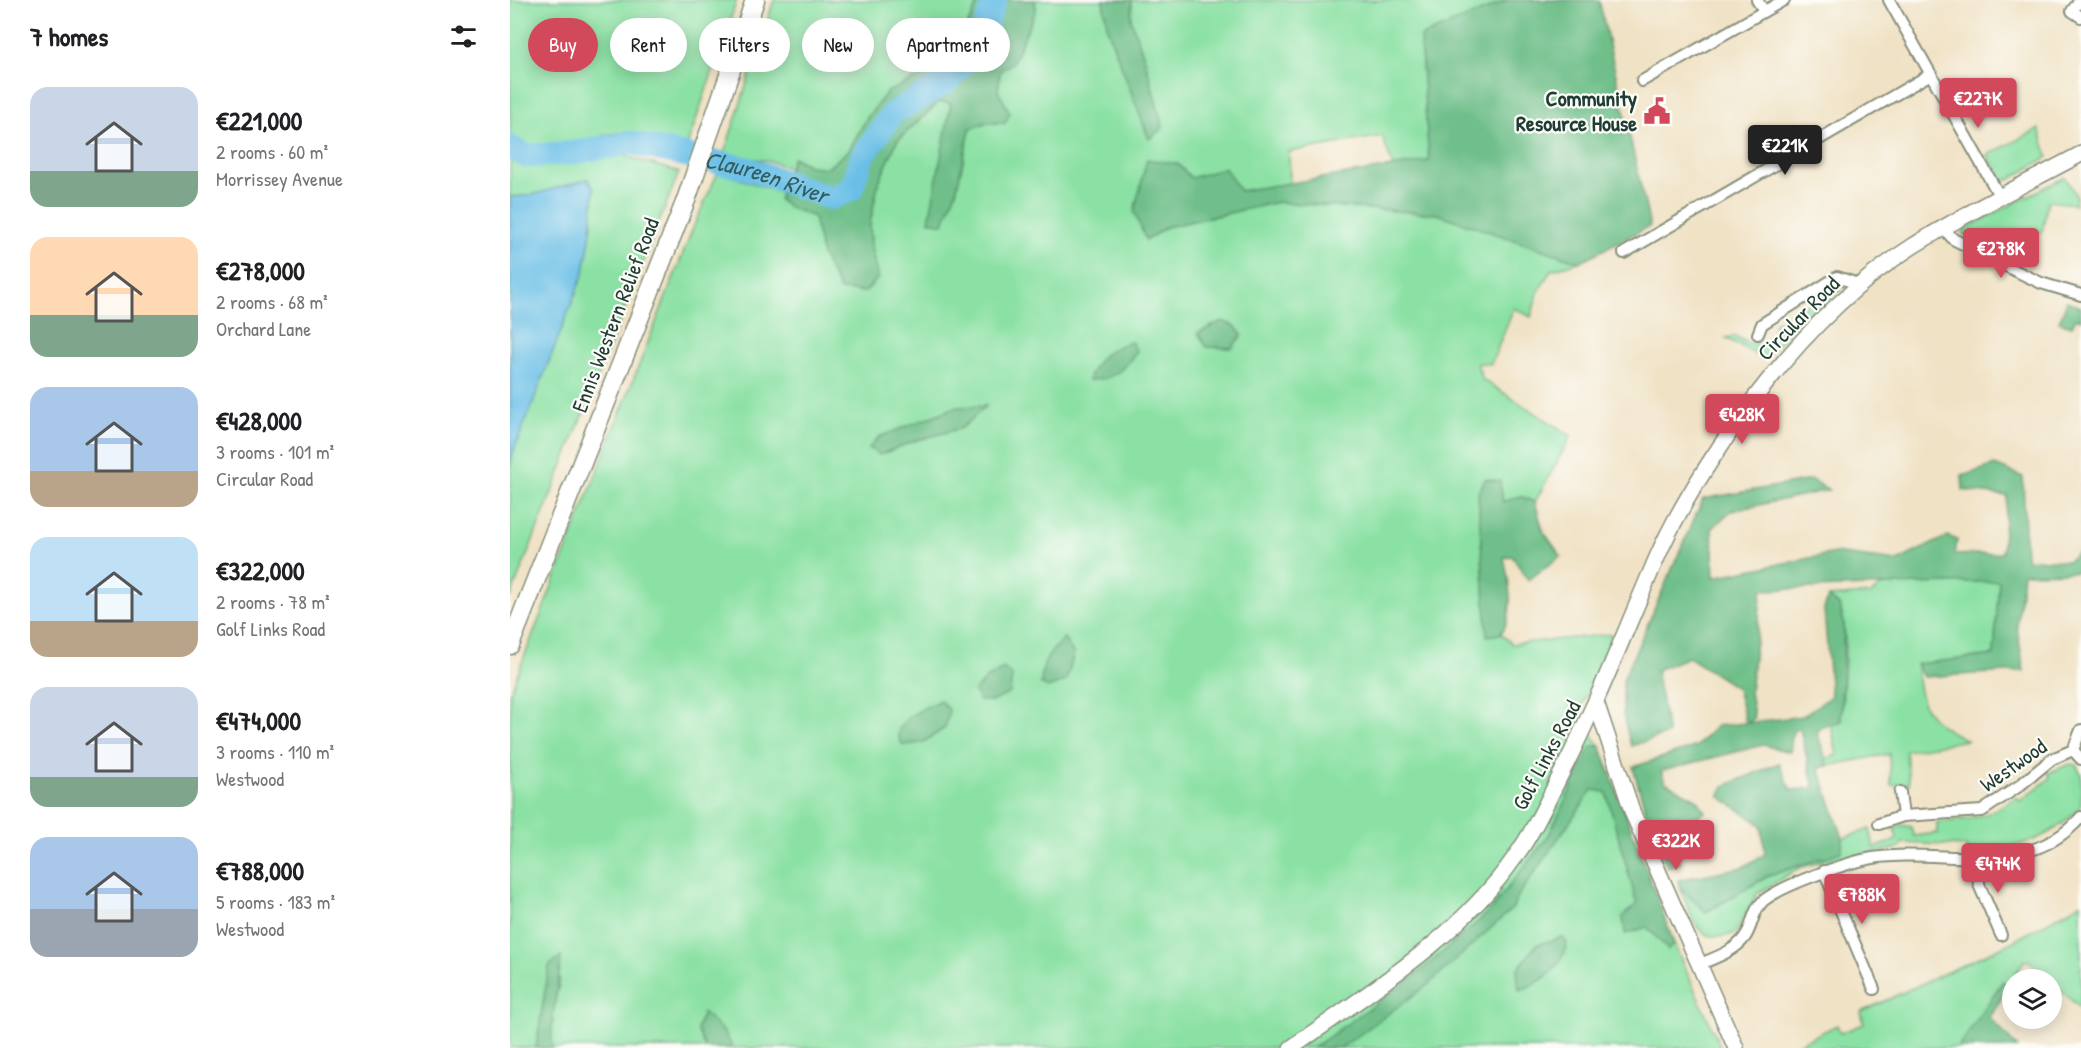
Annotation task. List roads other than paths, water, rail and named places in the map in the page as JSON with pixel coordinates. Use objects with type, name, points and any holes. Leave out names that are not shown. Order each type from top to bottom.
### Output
[{"type":"main road","name":"Ennis Western Relief Road","points":[[510,645],[686,201],[755,0]]},
{"type":"main road","name":"Circular Road","points":[[1596,702],[1656,559],[1686,502],[1739,420],[1780,368],[1861,285],[1911,247],[2081,154]]},
{"type":"main road","name":"Golf Links Road","points":[[1596,702],[1633,814],[1736,1048]]},
{"type":"main road","name":"Golf Links Road","points":[[1291,1048],[1430,947],[1477,902],[1514,858],[1533,828],[1596,702]]},
{"type":"street","points":[[1757,0],[1764,12]]},
{"type":"street","points":[[1642,81],[1784,0]]},
{"type":"street","points":[[1889,0],[2000,197]]},
{"type":"street","points":[[2080,0],[2073,11],[2081,16]]},
{"type":"street","points":[[1624,253],[1931,75]]},
{"type":"street","points":[[1944,228],[1953,239],[2016,271],[2041,283],[2081,295]]},
{"type":"street","points":[[1758,334],[1762,324],[1837,277],[1861,285]]},
{"type":"street","name":"Westwood","points":[[1879,824],[1903,816],[1982,811],[2019,786],[2052,759],[2073,750],[2081,730]]},
{"type":"street","name":"Westwood","points":[[2073,750],[2081,759]]},
{"type":"street","points":[[1900,792],[1903,816]]},
{"type":"street","points":[[1698,965],[1730,951],[1745,937],[1757,908],[1765,900],[1824,871],[1873,858],[1921,855],[1974,860],[2032,849],[2054,840],[2081,817]]},
{"type":"street","points":[[1974,860],[1980,887],[2001,935]]},
{"type":"street","points":[[1824,871],[1874,989]]},
{"type":"water","points":[[588,179],[594,189],[591,233],[584,272],[513,453],[510,469],[510,197],[532,195]]},
{"type":"waterway","name":"Claureen River","points":[[510,147],[526,156],[570,153],[630,143],[749,169],[831,198],[851,189],[862,157],[893,113],[950,80],[977,47],[995,0]]},
{"type":"place","name":"Community Resource House","points":[[1657,111]]}]
